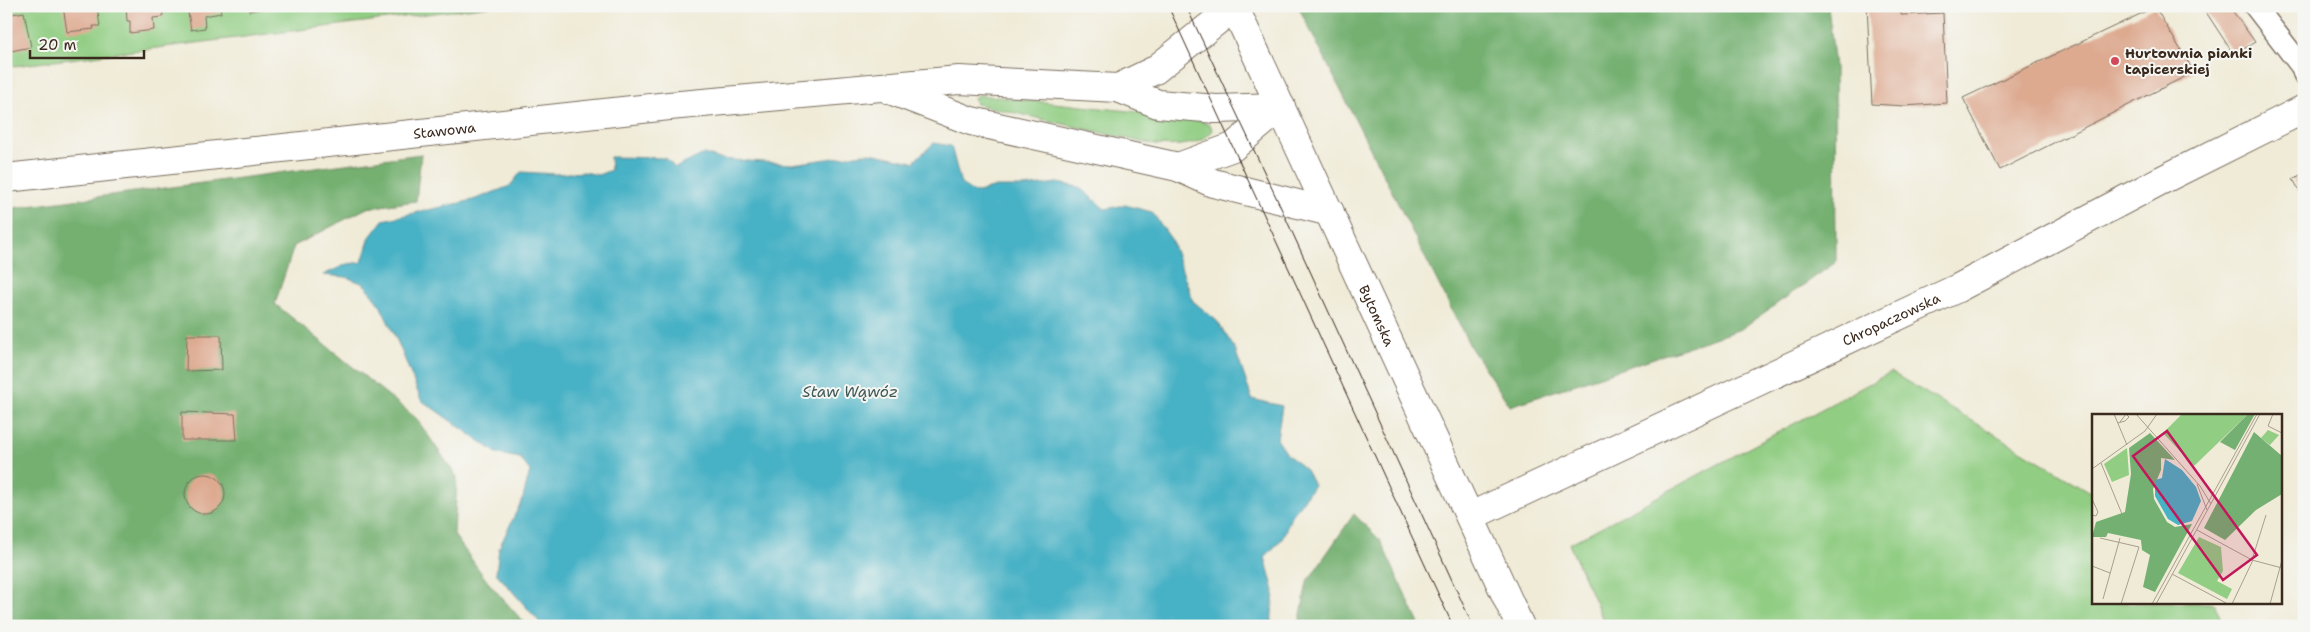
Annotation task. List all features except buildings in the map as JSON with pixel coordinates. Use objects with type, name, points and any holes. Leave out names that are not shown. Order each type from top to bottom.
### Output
[{"type":"street","points":[[1118,88],[1155,70],[1234,7]]},
{"type":"street","name":"Bytomska","points":[[1234,7],[1520,626]]},
{"type":"street","name":"Stawowa","points":[[6,178],[669,106],[959,80],[1118,88]]},
{"type":"street","points":[[884,87],[970,121],[1178,167],[1214,183],[1330,212]]},
{"type":"street","points":[[1118,88],[1158,104],[1216,109],[1281,106]]},
{"type":"street","points":[[1178,167],[1233,147],[1281,106]]},
{"type":"street","name":"Chropaczowska","points":[[1470,516],[1958,288],[2160,181],[2304,110]]},
{"type":"lane","points":[[2255,6],[2302,68],[2304,74]]},
{"type":"green space","points":[[6,6],[490,6],[6,67]]},
{"type":"green space","points":[[1298,6],[1828,6],[1835,67],[1836,262],[1741,329],[1510,406],[1471,348]]},
{"type":"green space","points":[[978,95],[1195,118],[1211,126],[1212,131],[1201,140],[1193,143],[1155,145],[976,104],[974,98]]},
{"type":"green space","points":[[421,154],[416,201],[367,208],[294,246],[275,304],[416,418],[457,477],[454,535],[487,581],[527,626],[6,626],[6,209]]},
{"type":"green space","points":[[1891,372],[2092,493],[2092,604],[2214,604],[2224,626],[1606,626],[1569,544]]},
{"type":"green space","points":[[1354,514],[1380,540],[1420,626],[1299,626],[1307,582]]},
{"type":"water","name":"Staw Wąwóz","points":[[934,143],[951,146],[961,184],[975,193],[996,187],[1024,187],[1057,183],[1079,187],[1105,209],[1125,205],[1152,212],[1171,239],[1193,301],[1217,321],[1235,349],[1252,399],[1282,406],[1277,439],[1287,454],[1306,470],[1314,485],[1291,517],[1282,539],[1265,557],[1274,591],[1271,626],[543,626],[496,573],[499,548],[523,498],[530,471],[520,458],[498,454],[421,400],[400,347],[381,307],[364,284],[346,277],[323,275],[347,264],[362,262],[370,237],[383,220],[473,200],[510,186],[521,172],[555,174],[585,172],[598,175],[611,170],[610,157],[666,158],[675,168],[704,154],[720,159],[792,164],[870,153],[913,162]]},
{"type":"tram line","points":[[1168,6],[1453,626]]},
{"type":"tram line","points":[[1186,6],[1473,626]]},
{"type":"place","name":"Hurtownia pianki tapicerskiej","points":[[2115,61]]}]
